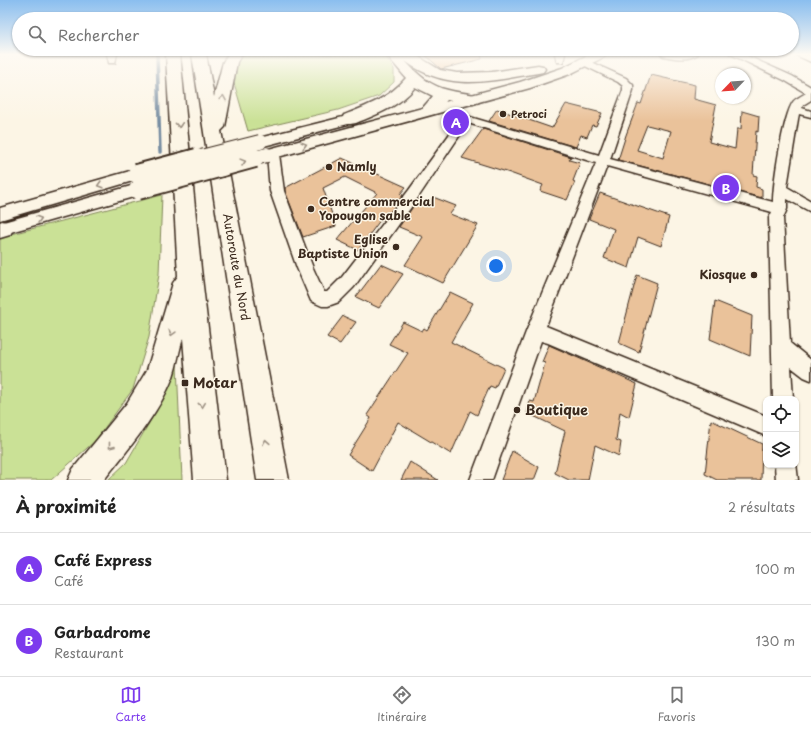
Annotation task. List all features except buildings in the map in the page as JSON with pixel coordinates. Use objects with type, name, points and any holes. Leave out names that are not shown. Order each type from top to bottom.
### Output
[{"type":"highway","points":[[175,76],[189,268],[210,480]]},
{"type":"highway","name":"Autoroute du Nord","points":[[203,76],[273,480]]},
{"type":"highway","points":[[214,136],[227,76]]},
{"type":"highway","points":[[411,76],[432,91],[443,95],[473,99]]},
{"type":"highway","points":[[430,76],[440,87],[443,95]]},
{"type":"highway","points":[[452,76],[474,76]]},
{"type":"highway","points":[[350,119],[392,101],[402,94],[413,79]]},
{"type":"highway","points":[[428,111],[443,95]]},
{"type":"highway","points":[[84,480],[138,413],[159,376],[189,268]]},
{"type":"main road","points":[[267,150],[350,119],[511,76]]},
{"type":"main road","points":[[0,226],[138,182],[428,111],[525,85],[550,76]]},
{"type":"street","points":[[481,480],[535,332],[603,160],[628,90],[628,85],[615,76]]},
{"type":"street","points":[[783,396],[776,218],[780,209],[780,189],[794,110],[798,103],[811,93],[784,76]]},
{"type":"street","points":[[794,110],[811,114]]},
{"type":"street","points":[[267,150],[277,191],[305,268],[317,296],[328,299],[333,297],[348,282],[414,193],[464,120],[470,120],[603,160],[780,209]]},
{"type":"street","points":[[780,189],[811,207]]},
{"type":"street","points":[[535,332],[550,335],[763,425]]},
{"type":"street","points":[[782,348],[811,371]]},
{"type":"street","points":[[786,468],[787,480]]},
{"type":"green space","points":[[232,76],[394,76],[394,82],[379,96],[338,110],[248,131]]},
{"type":"green space","points":[[162,195],[159,274],[149,337],[133,389],[95,441],[51,480],[0,480],[0,237]]},
{"type":"green space","points":[[177,365],[182,480],[108,480],[126,463],[152,418]]},
{"type":"waterway","points":[[158,76],[160,152]]},
{"type":"place","name":"Petroci","points":[[503,114]]},
{"type":"place","name":"Café Express","points":[[456,122]]},
{"type":"place","name":"Namly","points":[[329,167]]},
{"type":"place","name":"Garbadrome","points":[[726,188]]},
{"type":"place","name":"Centre commercial Yopougon sable","points":[[311,209]]},
{"type":"place","name":"Eglise Baptiste Union","points":[[396,247]]},
{"type":"place","name":"Kiosque","points":[[754,275]]},
{"type":"place","name":"Motar","points":[[185,383]]},
{"type":"place","name":"Boutique","points":[[517,410]]}]
